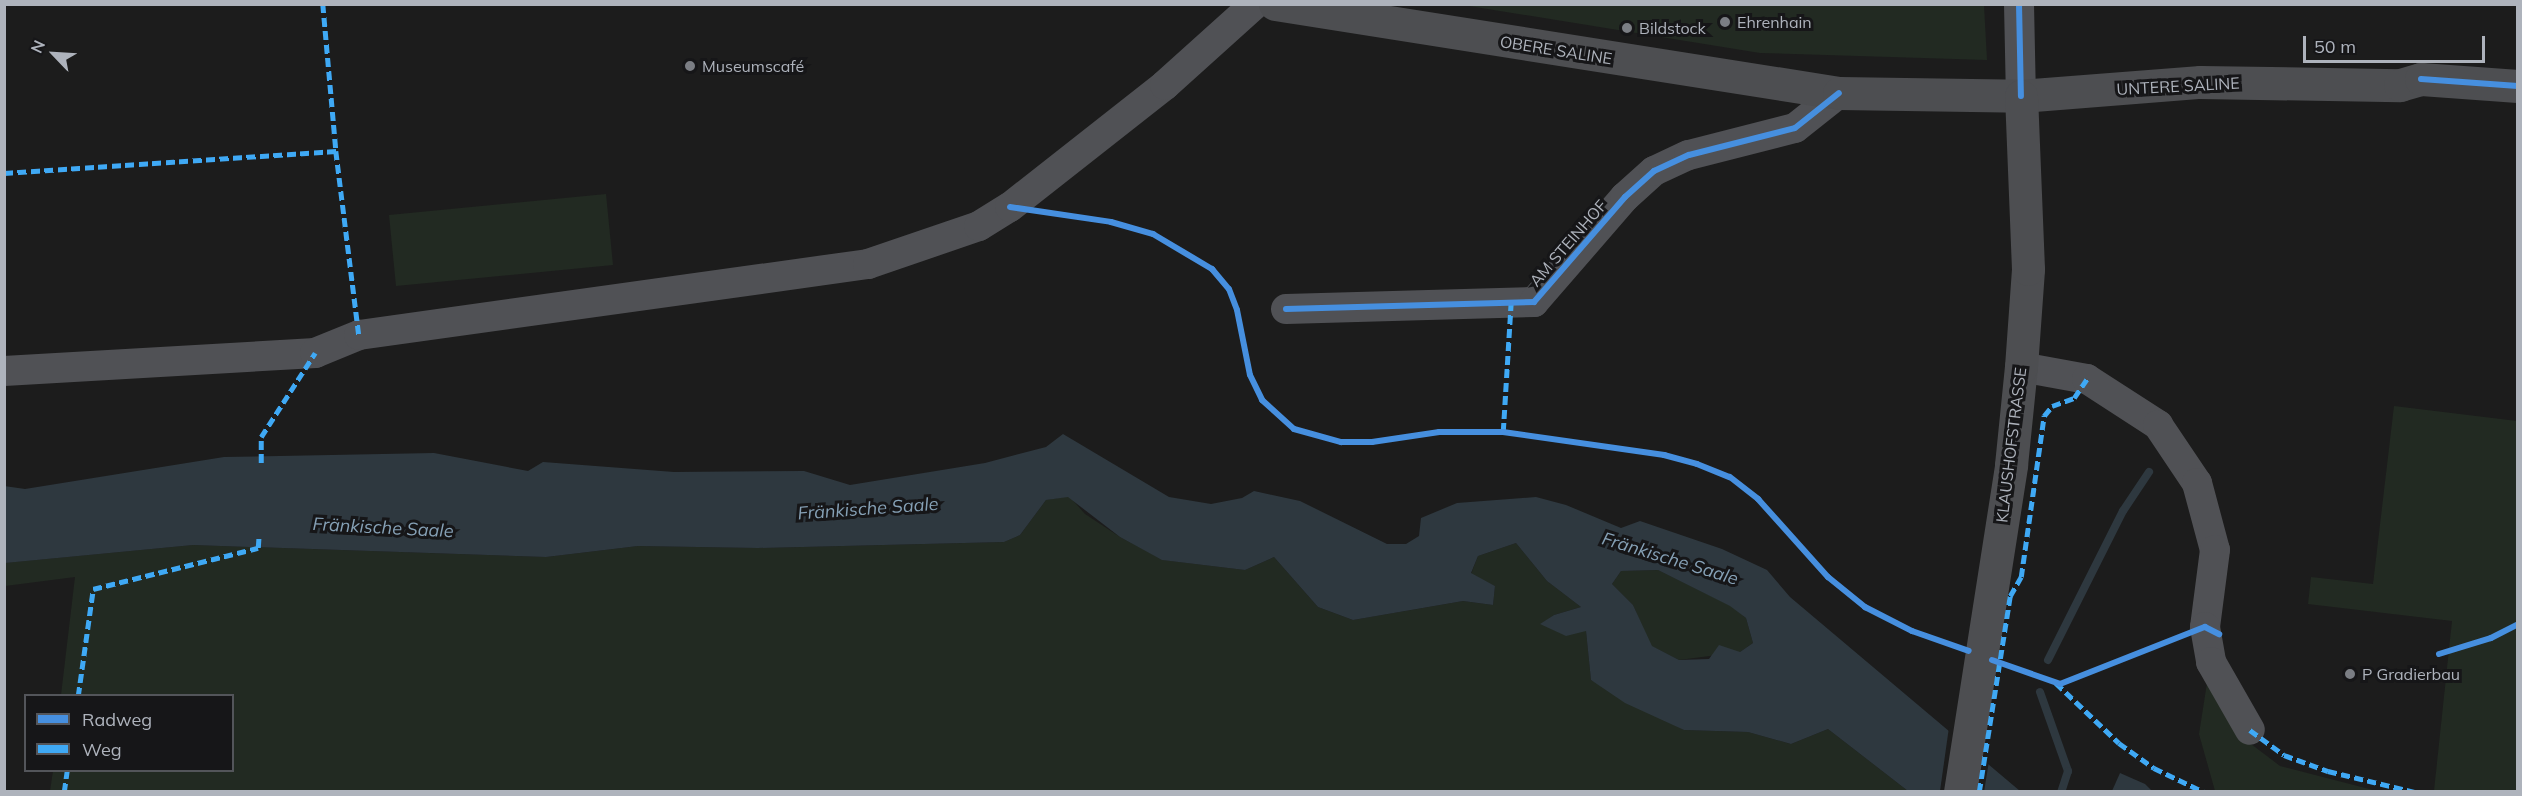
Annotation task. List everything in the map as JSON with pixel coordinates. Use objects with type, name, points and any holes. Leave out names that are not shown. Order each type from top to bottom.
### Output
[{"type":"main road","name":"OBERE SALINE","points":[[1275,4],[1839,93]]},
{"type":"main road","name":"UNTERE SALINE","points":[[1839,93],[2021,96],[2200,82],[2400,85],[2421,79],[2517,86]]},
{"type":"main road","name":"KLAUSHOFSTRASSE","points":[[1960,792],[1988,619],[2021,367],[2028,269],[2021,96]]},
{"type":"street","points":[[4,371],[315,353],[359,335],[868,264],[979,226],[1010,207],[1165,85],[1255,4]]},
{"type":"street","points":[[2019,4],[2021,96]]},
{"type":"street","name":"AM STEINHOF","points":[[1286,309],[1534,302],[1625,197],[1654,171],[1689,155],[1795,128],[1839,93]]},
{"type":"street","points":[[2021,367],[2087,379],[2158,425],[2197,483],[2215,550],[2205,627],[2211,662],[2250,730]]},
{"type":"shaded area","points":[[1463,5],[1984,5],[1987,60],[1760,53]]},
{"type":"shaded area","points":[[606,194],[613,265],[396,286],[389,215]]},
{"type":"shaded area","points":[[2394,406],[2517,421],[2517,791],[2434,791],[2452,621],[2308,604],[2311,577],[2373,584]]},
{"type":"shaded area","points":[[1069,496],[1085,514],[1120,537],[1163,560],[1245,570],[1274,557],[1318,607],[1353,620],[1463,601],[1493,605],[1495,586],[1471,574],[1478,556],[1516,543],[1547,581],[1581,607],[1554,615],[1541,624],[1586,631],[1591,680],[1684,730],[1748,732],[1791,744],[1828,729],[1908,791],[50,791],[53,772],[234,772],[234,694],[61,694],[75,577],[5,586],[4,563],[193,545],[546,557],[638,546],[758,548],[1004,542],[1020,535],[1046,500]]},
{"type":"shaded area","points":[[1658,570],[1731,606],[1746,618],[1753,643],[1740,652],[1679,660],[1651,646],[1633,605],[1612,584],[1621,571]]},
{"type":"shaded area","points":[[2207,683],[2234,731],[2280,766],[2377,791],[2215,791],[2199,734]]},
{"type":"water","name":"Fränkische Saale","points":[[1063,434],[1169,497],[1211,504],[1242,498],[1254,491],[1300,501],[1387,544],[1406,544],[1419,536],[1421,518],[1457,503],[1536,497],[1566,505],[1621,528],[1640,521],[1722,549],[1767,570],[1790,597],[2020,791],[1908,791],[1828,729],[1791,744],[1748,732],[1684,730],[1625,703],[1591,680],[1586,631],[1566,636],[1540,624],[1554,615],[1581,607],[1547,581],[1516,543],[1478,556],[1471,573],[1495,586],[1493,605],[1463,601],[1353,620],[1318,607],[1274,557],[1245,570],[1162,560],[1120,537],[1068,497],[1046,500],[1020,535],[1004,542],[758,548],[638,546],[546,557],[193,545],[5,563],[4,486],[25,489],[224,457],[434,453],[528,471],[543,462],[674,472],[804,471],[850,485],[985,463],[1046,447]],"holes":[[[1658,570],[1730,606],[1746,618],[1753,643],[1740,652],[1719,645],[1709,659],[1679,660],[1652,646],[1633,605],[1612,584],[1621,571]]]},
{"type":"water","points":[[2120,773],[2145,784],[2152,791],[2112,791]]},
{"type":"pier","points":[[1949,727],[1989,761],[1984,792],[1940,791]]},
{"type":"waterway","points":[[2048,660],[2123,511],[2149,472]]},
{"type":"waterway","points":[[2040,692],[2068,771],[2061,792]]},
{"type":"marked path","points":[[323,4],[336,151],[359,335]]},
{"type":"marked path","points":[[4,173],[336,151]]},
{"type":"marked path","points":[[1503,432],[1511,303]]},
{"type":"marked path","points":[[261,463],[261,437],[315,353]]},
{"type":"marked path","points":[[1979,792],[2010,596],[2021,577],[2044,416],[2052,406],[2074,398],[2087,379]]},
{"type":"marked path","points":[[78,694],[93,589],[258,548],[259,535]]},
{"type":"marked path","points":[[2056,683],[2119,743],[2154,768],[2204,792]]},
{"type":"marked path","points":[[2250,730],[2284,755],[2328,771],[2415,792]]},
{"type":"marked path","points":[[64,792],[67,772]]},
{"type":"cycle path","points":[[2019,4],[2021,96]]},
{"type":"cycle path","points":[[2421,79],[2518,86]]},
{"type":"cycle path","points":[[1286,309],[1534,302],[1625,197],[1654,171],[1689,155],[1795,128],[1839,93]]},
{"type":"cycle path","points":[[1010,207],[1111,222],[1153,234],[1212,269],[1229,289],[1237,310],[1250,375],[1262,400],[1294,429],[1341,442],[1372,442],[1439,432],[1503,432],[1664,455],[1697,464],[1730,477],[1758,499],[1828,577],[1865,607],[1912,631],[1969,651]]},
{"type":"cycle path","points":[[2439,654],[2491,638],[2518,624]]},
{"type":"cycle path","points":[[1992,660],[2060,684],[2205,627],[2219,634]]},
{"type":"place","name":"Ehrenhain","points":[[1725,22]]},
{"type":"place","name":"Bildstock","points":[[1627,28]]},
{"type":"place","name":"Museumscafé","points":[[690,66]]},
{"type":"place","name":"P Gradierbau","points":[[2350,674]]}]
